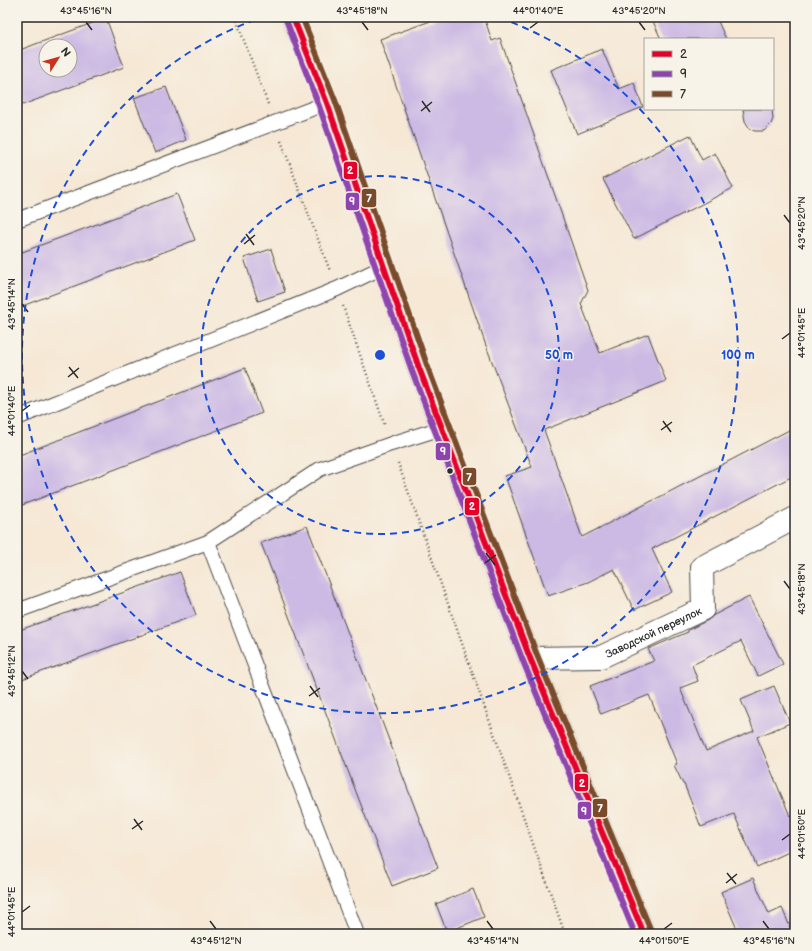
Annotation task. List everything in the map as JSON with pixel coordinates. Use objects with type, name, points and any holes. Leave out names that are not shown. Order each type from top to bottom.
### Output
[{"type":"street","points":[[293,17],[327,103],[385,266],[419,368],[530,658],[644,934]]},
{"type":"street","name":"Заводской переулок","points":[[530,658],[601,657],[703,609],[702,567],[795,518]]},
{"type":"lane","points":[[17,220],[327,103]]},
{"type":"lane","points":[[17,418],[336,289],[385,266]]},
{"type":"lane","points":[[17,611],[208,542],[320,469],[442,428]]},
{"type":"lane","points":[[208,542],[356,934]]},
{"type":"path","points":[[235,17],[336,289],[564,934]]},
{"type":"building","points":[[442,17],[484,17],[492,41],[500,38],[588,290],[581,304],[600,353],[648,334],[666,381],[544,430],[582,537],[795,427],[795,475],[652,549],[672,592],[634,610],[614,569],[588,582],[548,596],[505,476],[532,467],[485,343],[380,39]]},
{"type":"building","points":[[651,17],[716,17],[726,38],[661,38]]},
{"type":"building","points":[[106,18],[124,67],[17,107],[17,51],[38,43],[38,78],[78,78],[78,38],[52,38]]},
{"type":"building","points":[[602,49],[619,89],[634,83],[643,107],[577,134],[551,70]]},
{"type":"building","points":[[166,87],[186,140],[155,153],[134,98]]},
{"type":"building","points":[[743,110],[772,110],[773,119],[771,124],[764,131],[755,131],[750,129],[745,121]]},
{"type":"building","points":[[690,135],[702,160],[715,153],[733,188],[634,239],[603,179]]},
{"type":"building","points":[[177,194],[195,240],[17,308],[17,254]]},
{"type":"building","points":[[271,249],[285,292],[258,301],[244,258]]},
{"type":"building","points":[[245,368],[262,413],[17,507],[17,456]]},
{"type":"building","points":[[307,526],[438,868],[392,886],[261,543]]},
{"type":"building","points":[[180,572],[196,615],[17,681],[17,631]]},
{"type":"building","points":[[749,597],[783,664],[758,676],[741,641],[692,665],[698,681],[680,688],[706,751],[754,731],[741,700],[774,686],[790,723],[757,737],[790,816],[795,814],[795,849],[757,867],[734,814],[701,827],[684,784],[674,765],[677,764],[649,695],[601,714],[590,686],[654,661],[648,649],[688,632],[688,630],[708,620],[714,615]]},
{"type":"building","points":[[753,878],[769,914],[782,908],[793,934],[725,934],[737,929],[721,892]]},
{"type":"building","points":[[473,889],[484,917],[447,932],[436,904]]},
{"type":"transit line","name":"2","points":[[293,17],[327,103],[419,368],[530,658],[644,934]]},
{"type":"transit line","name":"7","points":[[302,17],[335,100],[427,365],[537,655],[651,931]]},
{"type":"transit line","name":"9","points":[[286,20],[319,106],[412,371],[523,661],[635,934]]}]
